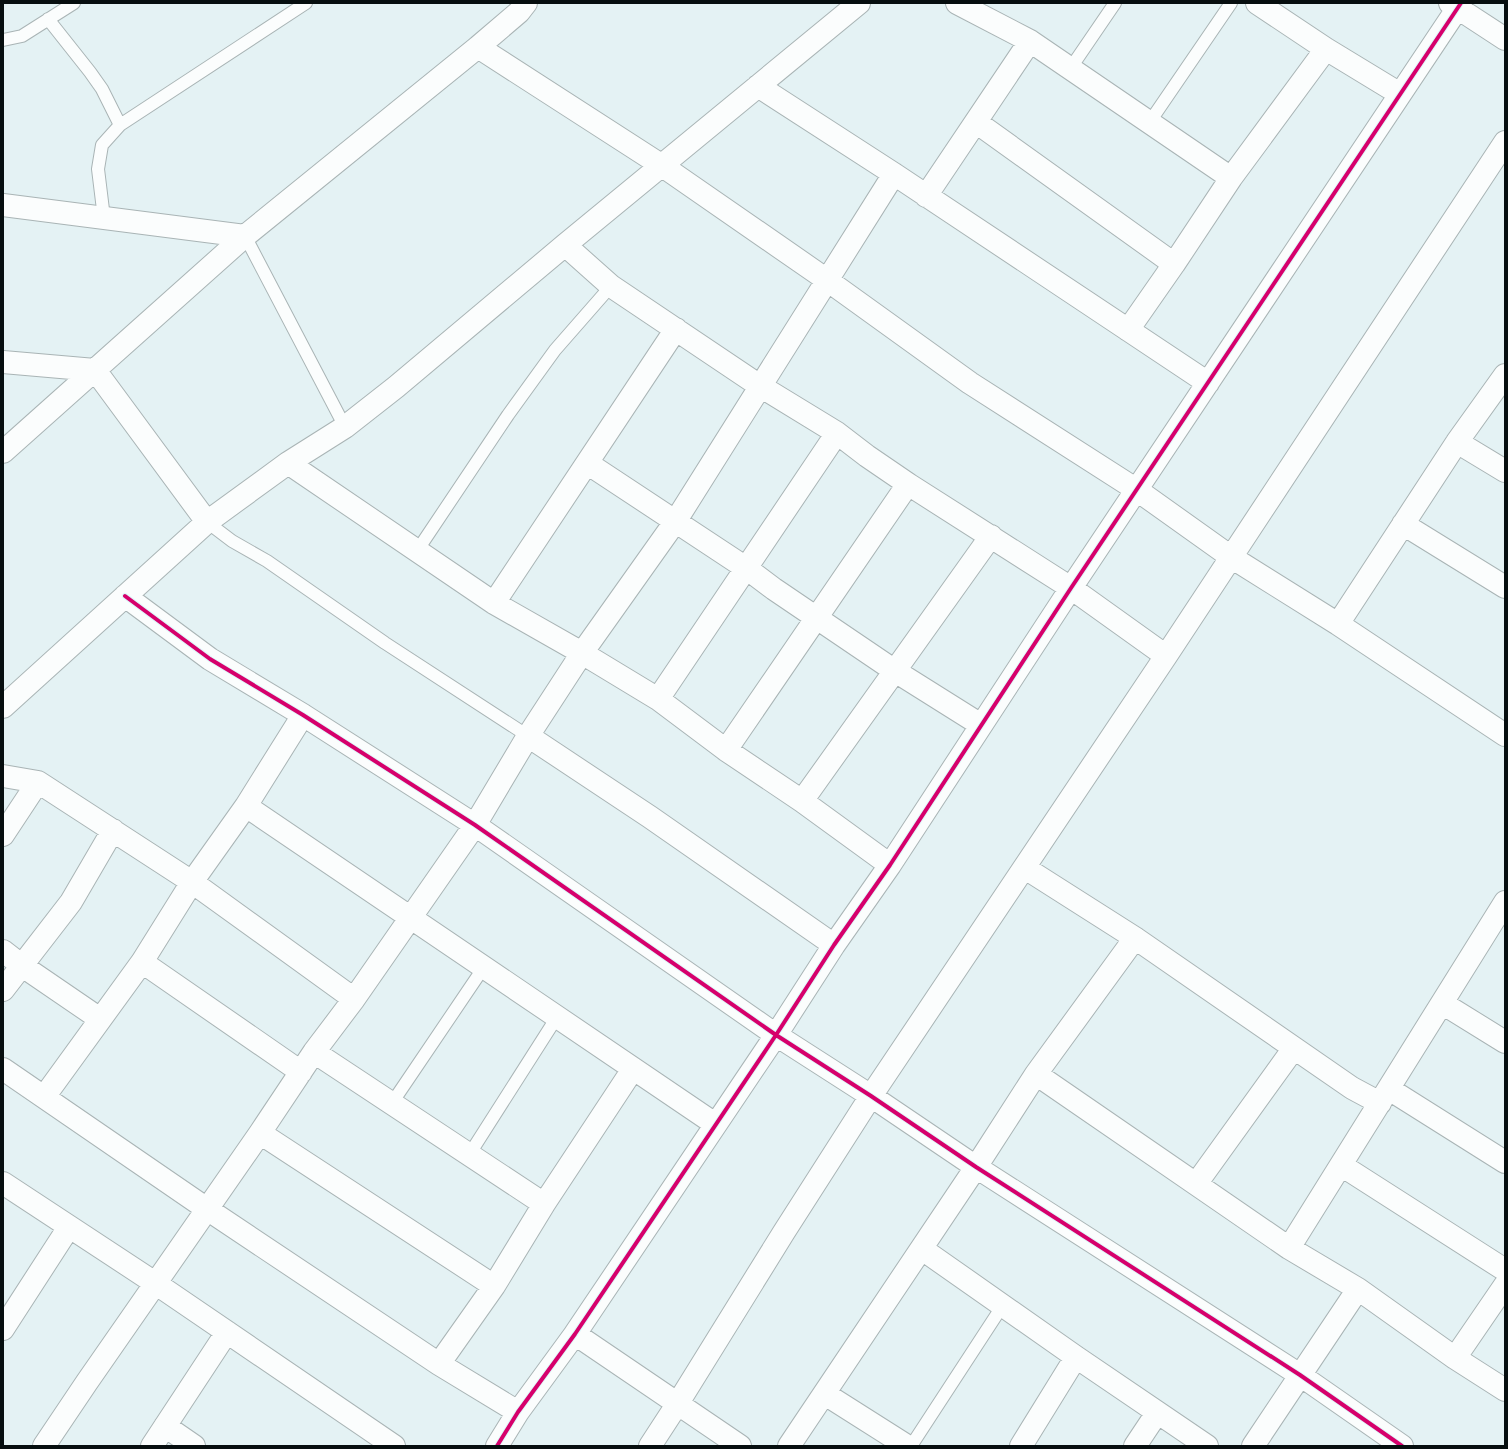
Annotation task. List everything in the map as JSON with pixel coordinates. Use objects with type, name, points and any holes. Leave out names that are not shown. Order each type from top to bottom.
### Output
[{"type":"street","points":[[3,708],[207,522],[288,463],[345,427],[396,388],[565,244],[859,3]]},
{"type":"street","points":[[957,3],[1030,41],[1231,178]]},
{"type":"street","points":[[1257,3],[1326,49],[1400,94]]},
{"type":"street","points":[[497,1446],[518,1412],[575,1334],[776,1035],[834,945],[890,865],[1071,588],[1400,94],[1456,5],[1505,39]]},
{"type":"street","points":[[3,452],[245,236],[478,47],[518,6]]},
{"type":"street","points":[[926,196],[1030,41]]},
{"type":"street","points":[[478,47],[661,165],[827,280],[970,383],[1137,490],[1231,557],[1338,624],[1505,735]]},
{"type":"street","points":[[1128,330],[1231,178],[1326,49]]},
{"type":"street","points":[[758,86],[894,174],[1208,383]]},
{"type":"street","points":[[976,122],[1174,264]]},
{"type":"street","points":[[650,1446],[871,1096],[1166,656],[1505,142]]},
{"type":"street","points":[[44,1446],[155,1283],[260,1133],[314,1052],[354,999],[475,825],[528,736],[582,653],[675,522],[894,174]]},
{"type":"street","points":[[3,205],[245,236]]},
{"type":"street","points":[[565,244],[611,286],[760,386],[837,434],[908,484],[1071,588],[1166,656]]},
{"type":"street","points":[[494,603],[676,329]]},
{"type":"street","points":[[3,362],[95,370],[207,522]]},
{"type":"street","points":[[1338,624],[1457,442],[1505,375]]},
{"type":"street","points":[[658,699],[837,434]]},
{"type":"street","points":[[1457,442],[1505,471]]},
{"type":"street","points":[[288,463],[494,603],[582,653],[658,699],[726,750],[802,800],[890,865]]},
{"type":"street","points":[[587,463],[746,568],[817,619],[895,671],[981,725]]},
{"type":"street","points":[[726,750],[908,484]]},
{"type":"street","points":[[1403,524],[1505,587]]},
{"type":"street","points":[[802,800],[991,536]]},
{"type":"street","points":[[125,596],[210,659],[303,715],[475,825],[776,1035],[871,1096],[976,1167],[1300,1375],[1402,1446]]},
{"type":"street","points":[[44,1097],[142,962],[192,882],[246,806],[303,715]]},
{"type":"street","points":[[528,736],[657,822],[834,945]]},
{"type":"street","points":[[3,776],[38,782],[192,882],[354,999]]},
{"type":"street","points":[[3,835],[38,782]]},
{"type":"street","points":[[246,806],[715,1124]]},
{"type":"street","points":[[3,990],[71,902],[113,830]]},
{"type":"street","points":[[1025,868],[1135,938],[1352,1088],[1384,1096],[1505,1162]]},
{"type":"street","points":[[1289,1248],[1505,902]]},
{"type":"street","points":[[790,1446],[922,1249],[1036,1074],[1135,938]]},
{"type":"street","points":[[3,951],[21,966],[100,1019]]},
{"type":"street","points":[[142,962],[301,1072]]},
{"type":"street","points":[[1442,1003],[1505,1042]]},
{"type":"street","points":[[1196,1184],[1294,1048]]},
{"type":"street","points":[[314,1052],[544,1204]]},
{"type":"street","points":[[3,1069],[207,1209],[439,1364],[518,1412]]},
{"type":"street","points":[[439,1364],[494,1286],[544,1204],[633,1069]]},
{"type":"street","points":[[1036,1074],[1289,1248],[1358,1289],[1455,1358],[1505,1390]]},
{"type":"street","points":[[260,1133],[494,1286]]},
{"type":"street","points":[[1341,1165],[1505,1270]]},
{"type":"street","points":[[3,1183],[155,1283],[390,1445]]},
{"type":"street","points":[[3,1329],[69,1227]]},
{"type":"street","points":[[922,1249],[1076,1357],[1207,1446]]},
{"type":"street","points":[[1455,1358],[1505,1285]]},
{"type":"street","points":[[1253,1446],[1358,1289]]},
{"type":"street","points":[[152,1446],[227,1332]]},
{"type":"street","points":[[575,1334],[740,1446]]},
{"type":"street","points":[[1021,1446],[1076,1357]]},
{"type":"street","points":[[825,1394],[907,1446]]},
{"type":"street","points":[[1135,1446],[1157,1412]]},
{"type":"street","points":[[165,1426],[194,1446]]},
{"type":"lane","points":[[3,40],[22,36],[74,3]]},
{"type":"lane","points":[[104,218],[98,169],[102,146],[120,124],[306,3]]},
{"type":"lane","points":[[1070,69],[1115,3]]},
{"type":"lane","points":[[1149,123],[1231,3]]},
{"type":"lane","points":[[48,19],[102,89],[120,124]]},
{"type":"lane","points":[[245,236],[345,427]]},
{"type":"lane","points":[[417,551],[508,415],[555,350],[611,286]]},
{"type":"lane","points":[[207,522],[232,541],[267,561],[385,643],[528,736]]},
{"type":"lane","points":[[392,1103],[484,967]]},
{"type":"lane","points":[[469,1155],[557,1017]]},
{"type":"lane","points":[[911,1446],[1003,1305]]},
{"type":"cycle path","points":[[497,1446],[518,1412],[575,1334],[776,1035],[834,945],[890,865],[1071,588],[1461,3]]},
{"type":"cycle path","points":[[125,596],[210,659],[303,715],[475,825],[776,1035],[871,1096],[976,1167],[1300,1375],[1402,1446]]}]
